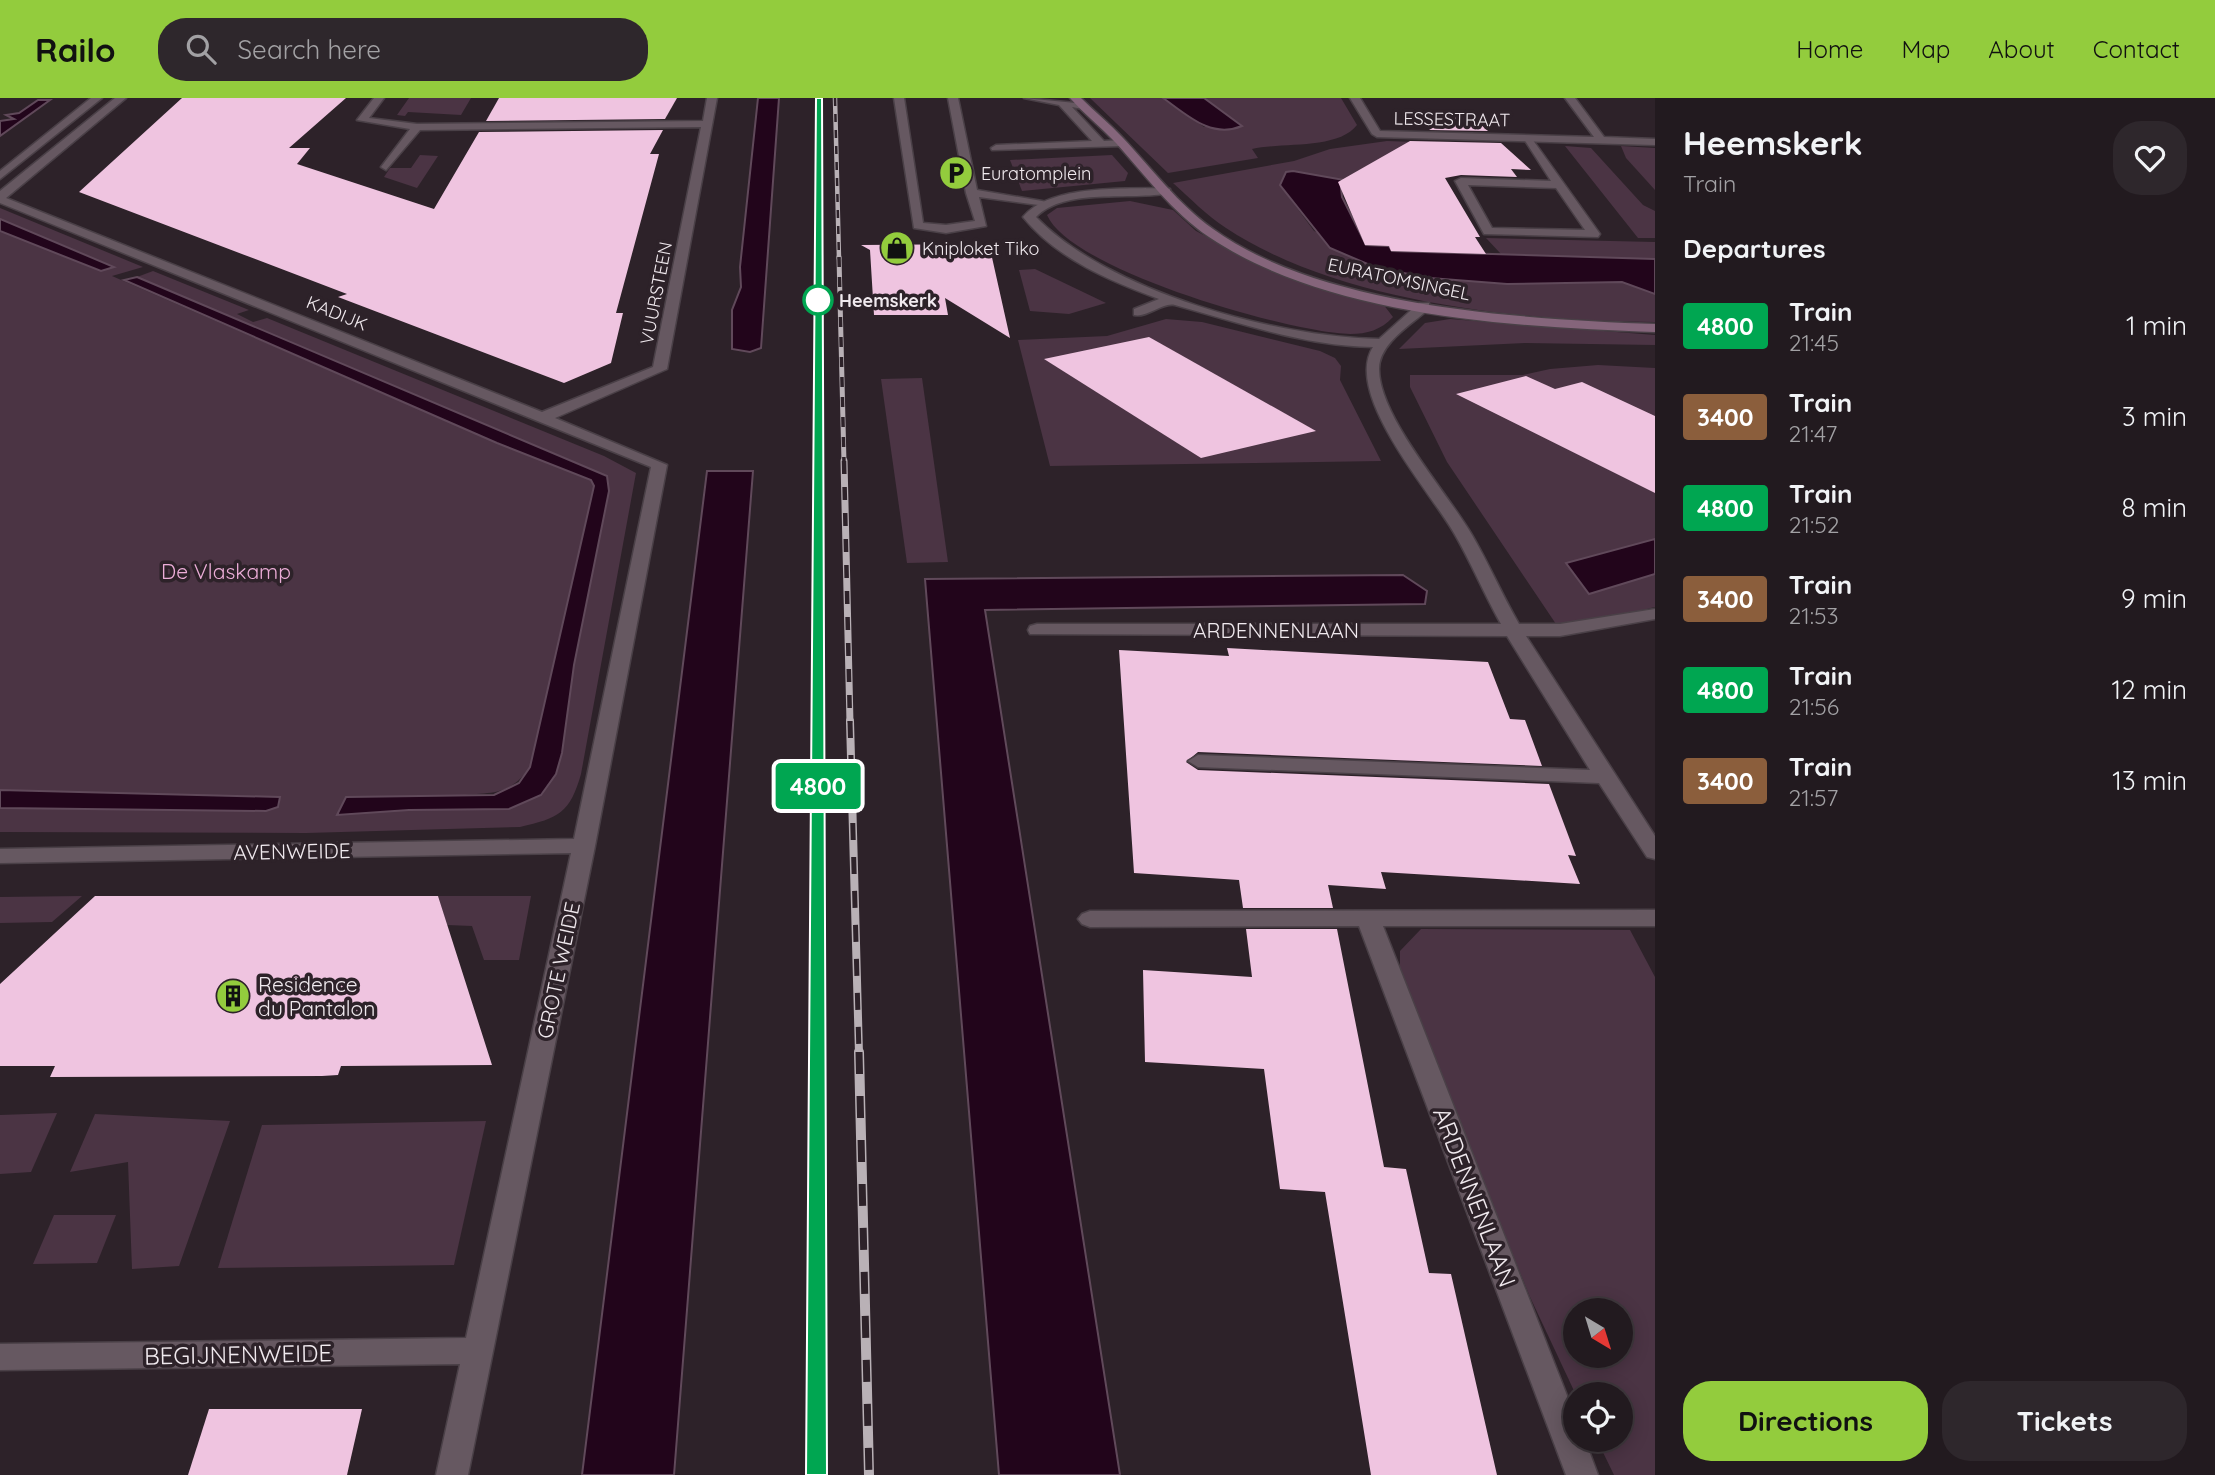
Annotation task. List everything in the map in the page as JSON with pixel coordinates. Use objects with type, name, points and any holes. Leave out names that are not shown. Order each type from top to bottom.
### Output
[{"type":"street","points":[[0,176],[97,98]]},
{"type":"street","points":[[0,198],[121,98]]},
{"type":"street","points":[[379,98],[362,120],[417,127],[707,124]]},
{"type":"street","name":"VUURSTEEN","points":[[541,418],[660,369],[712,98]]},
{"type":"street","points":[[899,98],[918,226],[946,229],[982,225],[972,192],[953,98]]},
{"type":"street","points":[[1029,98],[1074,103],[1101,144]]},
{"type":"street","name":"LESSESTRAAT","points":[[1355,98],[1377,134],[1655,142]]},
{"type":"street","points":[[1570,98],[1601,141]]},
{"type":"street","name":"EURATOMSINGEL","points":[[1074,103],[1122,143],[1189,216],[1224,241],[1274,264],[1349,290],[1424,306],[1530,323],[1655,328]]},
{"type":"street","points":[[386,167],[417,127]]},
{"type":"street","name":"LESSESTRAAT","points":[[1527,138],[1594,233],[1488,231],[1461,181],[1559,185]]},
{"type":"street","points":[[996,148],[1122,143]]},
{"type":"street","points":[[972,192],[1042,204],[1098,195],[1166,191]]},
{"type":"street","name":"KADIJK","points":[[0,198],[659,465]]},
{"type":"street","points":[[1042,204],[1033,209],[1029,216],[1040,229],[1088,263],[1169,300],[1289,334],[1357,345],[1380,343],[1397,332],[1424,306]]},
{"type":"street","points":[[1139,312],[1169,300]]},
{"type":"street","points":[[1380,343],[1372,365],[1373,384],[1386,412],[1463,533],[1514,630],[1604,777],[1655,852]]},
{"type":"street","name":"GROTE WEIDE","points":[[452,1475],[584,846],[659,465]]},
{"type":"street","name":"ARDENNENLAAN","points":[[1037,630],[1560,630],[1655,614]]},
{"type":"street","points":[[1198,761],[1604,777]]},
{"type":"street","name":"AVENWEIDE","points":[[0,856],[584,846]]},
{"type":"street","name":"ARDENNENLAAN","points":[[1368,918],[1582,1475]]},
{"type":"street","points":[[1090,919],[1655,918]]},
{"type":"street","name":"BEGIJNENWEIDE","points":[[0,1357],[476,1351]]},
{"type":"green space","points":[[409,98],[471,98],[461,115],[408,112],[405,116],[397,115]]},
{"type":"green space","points":[[1090,98],[1163,98],[1204,127],[1242,126],[1204,98],[1341,98],[1357,125],[1348,133],[1323,142],[1252,149],[1258,158],[1168,173]]},
{"type":"green space","points":[[1387,141],[1468,144],[1366,167],[1344,180],[1293,171],[1280,185],[1314,231],[1430,278],[1507,284],[1622,282],[1655,294],[1655,322],[1603,321],[1490,312],[1377,290],[1322,274],[1272,254],[1219,223],[1173,183],[1294,161],[1330,149]]},
{"type":"green space","points":[[1565,146],[1591,148],[1643,205],[1655,211],[1655,238],[1638,238]]},
{"type":"green space","points":[[1621,146],[1655,148],[1655,190],[1626,158]]},
{"type":"green space","points":[[420,155],[438,156],[417,188],[384,177],[390,168],[411,168]]},
{"type":"green space","points":[[1112,155],[1128,173],[1125,181],[1022,191],[1010,160]]},
{"type":"green space","points":[[1130,201],[1173,210],[1196,231],[1265,267],[1383,304],[1393,317],[1373,330],[1350,334],[1281,323],[1234,310],[1137,277],[1096,257],[1064,236],[1047,215],[1057,208]]},
{"type":"green space","name":"De Vlaskamp","points":[[0,208],[143,267],[112,276],[497,443],[591,480],[594,486],[530,767],[521,778],[504,790],[452,797],[409,810],[509,809],[562,753],[574,665],[609,491],[607,476],[137,277],[153,271],[249,310],[237,314],[253,322],[267,318],[604,456],[636,473],[581,774],[572,797],[561,812],[554,817],[520,827],[306,833],[0,832],[0,808],[266,811],[279,807],[280,797],[0,790],[0,231],[101,271],[113,267],[0,219]]},
{"type":"green space","points":[[1486,238],[1655,242],[1655,259],[1501,254]]},
{"type":"green space","points":[[1035,269],[1106,303],[1069,314],[1030,311],[1019,270]]},
{"type":"green space","points":[[1166,319],[1202,322],[1320,351],[1335,358],[1341,366],[1340,380],[1381,461],[1050,466],[1018,340],[1107,336]]},
{"type":"green space","points":[[1450,319],[1655,335],[1655,345],[1525,343],[1399,349],[1425,323]]},
{"type":"green space","points":[[1598,365],[1655,368],[1655,539],[1567,563],[1589,594],[1655,574],[1655,607],[1560,630],[1447,462],[1410,387],[1410,375],[1523,375],[1550,369]]},
{"type":"green space","points":[[922,378],[948,562],[907,563],[881,379]]},
{"type":"green space","points":[[82,896],[52,922],[0,923],[0,897]]},
{"type":"green space","points":[[438,896],[531,896],[519,960],[484,960],[472,926],[447,925]]},
{"type":"green space","points":[[1421,929],[1630,930],[1655,977],[1655,1475],[1614,1475],[1603,1452],[1633,1452],[1633,1382],[1570,1382],[1563,1368],[1633,1368],[1633,1298],[1563,1298],[1563,1367],[1530,1297],[1400,976],[1400,951]]},
{"type":"green space","points":[[57,1113],[31,1172],[0,1174],[0,1115]]},
{"type":"green space","points":[[95,1114],[230,1121],[179,1266],[132,1269],[128,1162],[70,1172]]},
{"type":"green space","points":[[486,1121],[454,1265],[218,1268],[262,1125]]},
{"type":"green space","points":[[54,1215],[116,1215],[97,1263],[33,1264]]},
{"type":"shaded area","points":[[758,98],[779,98],[761,348],[750,352],[732,349],[732,310],[741,287],[740,267]]},
{"type":"shaded area","points":[[1163,98],[1204,98],[1242,126],[1231,129],[1210,127],[1190,118]]},
{"type":"shaded area","points":[[38,100],[50,100],[0,136],[0,121],[14,119],[6,115],[19,113]]},
{"type":"shaded area","points":[[1286,172],[1344,180],[1342,197],[1366,245],[1389,246],[1392,251],[1655,259],[1655,294],[1622,282],[1507,284],[1430,278],[1377,268],[1330,248],[1280,185]]},
{"type":"shaded area","points":[[0,219],[114,267],[101,271],[0,231]]},
{"type":"shaded area","points":[[137,277],[607,476],[609,491],[574,665],[562,753],[556,774],[541,795],[509,809],[409,810],[337,815],[346,797],[494,795],[519,783],[530,767],[594,486],[591,480],[497,443],[124,280]]},
{"type":"shaded area","points":[[707,471],[753,471],[674,1475],[582,1475]]},
{"type":"shaded area","points":[[1655,539],[1655,574],[1589,594],[1566,563]]},
{"type":"shaded area","points":[[1403,575],[1427,591],[1425,604],[985,610],[1120,1475],[999,1475],[925,579]]},
{"type":"shaded area","points":[[0,790],[280,797],[278,807],[266,811],[0,808]]},
{"type":"building","points":[[182,98],[346,98],[289,148],[310,148],[297,164],[434,209],[479,132],[663,130],[650,154],[659,154],[616,313],[623,313],[611,363],[564,383],[338,297],[347,294],[79,192]]},
{"type":"building","points":[[499,98],[677,98],[665,119],[486,121]]},
{"type":"building","points":[[1464,110],[1488,131],[1429,130]]},
{"type":"building","points":[[1410,141],[1501,143],[1531,170],[1511,169],[1517,177],[1461,175],[1445,178],[1480,237],[1475,237],[1486,254],[1391,251],[1389,246],[1365,245],[1338,182]]},
{"type":"building","points":[[989,244],[1010,338],[945,298],[948,315],[874,315],[870,250],[861,245]]},
{"type":"building","points":[[1149,337],[1316,431],[1201,458],[1044,359]]},
{"type":"building","points":[[1526,376],[1555,389],[1582,382],[1655,416],[1655,493],[1456,394]]},
{"type":"building","points":[[1227,648],[1488,662],[1510,719],[1525,720],[1542,766],[1198,752],[1186,762],[1198,770],[1549,784],[1576,856],[1568,855],[1580,884],[1381,872],[1386,889],[1328,885],[1333,908],[1243,908],[1239,880],[1134,873],[1119,650],[1229,656]]},
{"type":"building","name":"Residence du Pantalon","points":[[95,896],[438,896],[492,1065],[341,1066],[338,1075],[322,1076],[50,1077],[55,1066],[0,1066],[0,984]]},
{"type":"building","points":[[1246,929],[1337,929],[1384,1167],[1406,1169],[1429,1273],[1451,1274],[1497,1475],[1371,1475],[1325,1192],[1280,1189],[1264,1069],[1145,1062],[1143,970],[1252,977]]},
{"type":"building","points":[[209,1409],[362,1409],[347,1475],[188,1475]]},
{"type":"railway","points":[[819,98],[819,257]]},
{"type":"railway","points":[[835,98],[839,259]]},
{"type":"railway","points":[[818,463],[819,257]]},
{"type":"railway","points":[[839,257],[844,463]]},
{"type":"railway","points":[[844,461],[850,723]]},
{"type":"railway","points":[[818,463],[818,721]]},
{"type":"railway","points":[[817,1054],[818,721]]},
{"type":"railway","points":[[850,721],[859,1054]]},
{"type":"railway","points":[[816,1475],[817,1052]]},
{"type":"railway","points":[[859,1052],[869,1475]]},
{"type":"train","name":"4800","points":[[816,1475],[819,98]]},
{"type":"place","name":"Euratomplein","points":[[956,173]]},
{"type":"place","name":"Kniploket Tiko","points":[[897,248]]},
{"type":"place","name":"Heemskerk","points":[[818,300]]},
{"type":"place","name":"Residence du Pantalon","points":[[233,996]]}]
